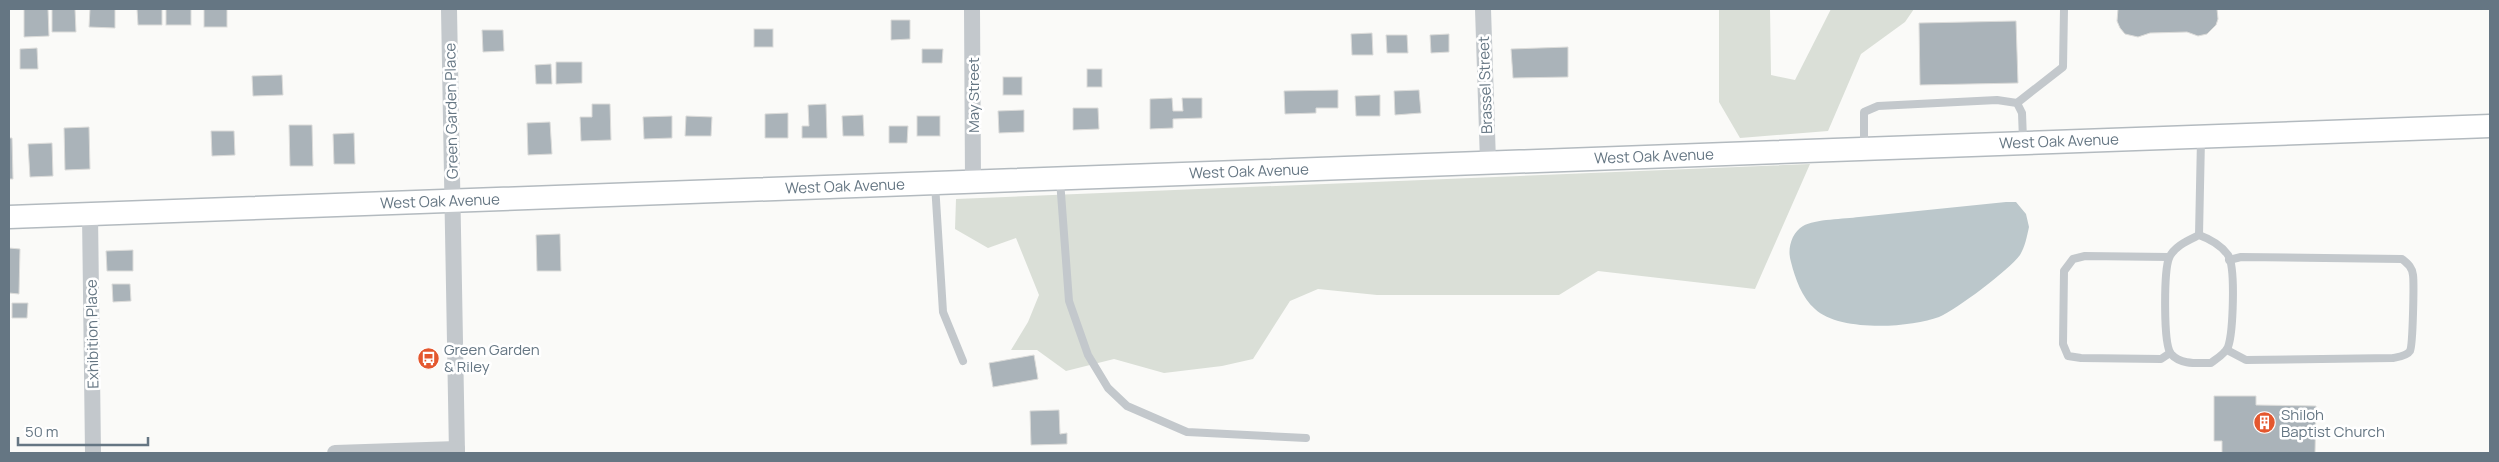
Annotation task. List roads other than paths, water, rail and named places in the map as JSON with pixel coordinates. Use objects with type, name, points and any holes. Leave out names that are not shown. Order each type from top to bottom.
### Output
[{"type":"street","name":"Green Garden Place","points":[[449,9],[457,451]]},
{"type":"street","name":"May Street","points":[[972,9],[973,181]]},
{"type":"street","name":"Brassel Street","points":[[1482,9],[1488,162]]},
{"type":"street","name":"West Oak Avenue","points":[[9,217],[2490,126]]},
{"type":"street","name":"Exhibition Place","points":[[90,214],[93,453]]},
{"type":"street","points":[[335,453],[457,451]]},
{"type":"lane","points":[[1864,149],[1864,112],[1878,106],[1997,100],[2017,103],[2062,67],[2064,9]]},
{"type":"lane","points":[[2017,103],[2022,113],[2023,142]]},
{"type":"lane","points":[[2199,235],[2201,136]]},
{"type":"lane","points":[[1060,178],[1069,301],[1088,355],[1108,388],[1126,406],[1187,432],[1306,438]]},
{"type":"lane","points":[[934,182],[943,312],[963,361]]},
{"type":"lane","points":[[2199,235],[2213,241],[2228,255],[2232,269],[2231,336],[2227,350],[2211,363],[2184,362],[2170,353],[2166,340],[2166,272],[2169,257],[2183,242],[2199,235]]},
{"type":"lane","points":[[2169,257],[2085,256],[2072,259],[2064,271],[2062,344],[2068,356],[2081,358],[2161,359],[2170,353]]},
{"type":"lane","points":[[2227,350],[2246,360],[2393,358],[2407,355],[2411,350],[2413,275],[2410,265],[2402,259],[2241,257],[2229,260]]},
{"type":"place","name":"Green Garden & Riley","points":[[428,358]]},
{"type":"place","name":"Shiloh Baptist Church","points":[[2265,423]]}]
